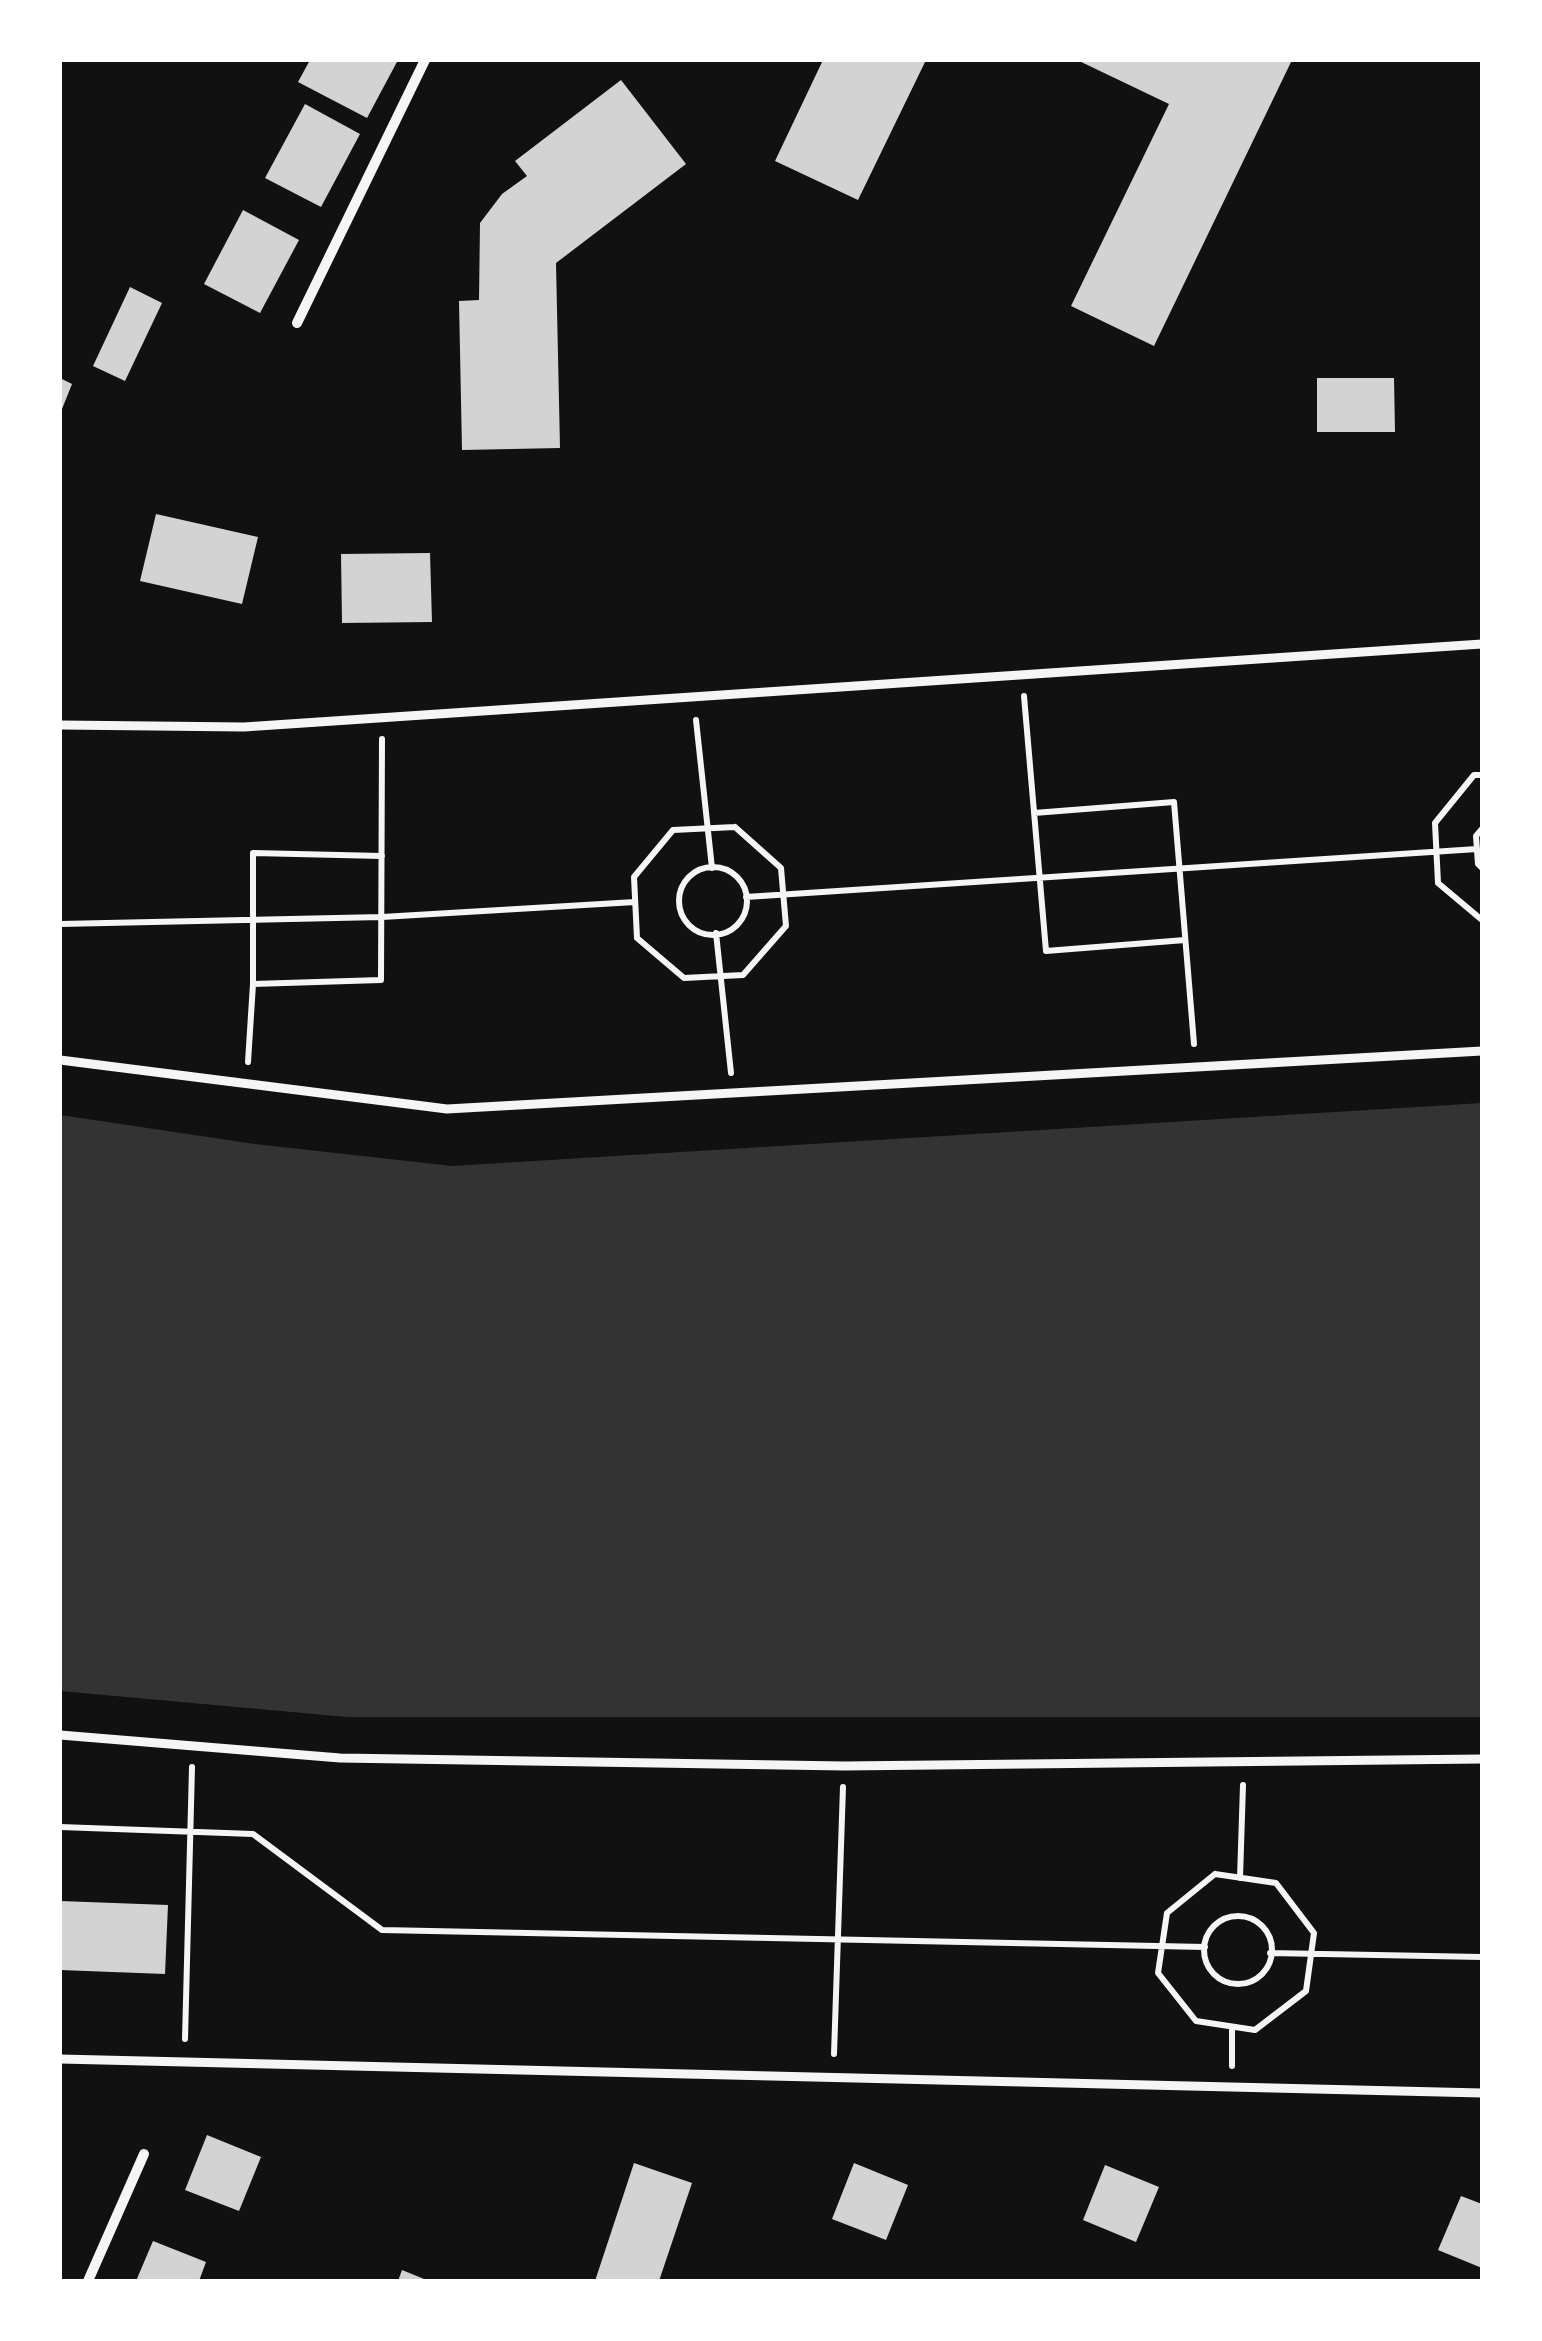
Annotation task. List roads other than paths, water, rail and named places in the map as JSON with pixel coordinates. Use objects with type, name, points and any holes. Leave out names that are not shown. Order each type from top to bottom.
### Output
[{"type":"street","points":[[297,323],[424,60]]},
{"type":"street","points":[[60,725],[244,727],[1482,644]]},
{"type":"street","points":[[60,1060],[447,1109],[1482,1051]]},
{"type":"street","points":[[60,1735],[340,1758],[844,1766],[1482,1759]]},
{"type":"street","points":[[60,2059],[1482,2094]]},
{"type":"street","points":[[88,2281],[144,2154]]}]
